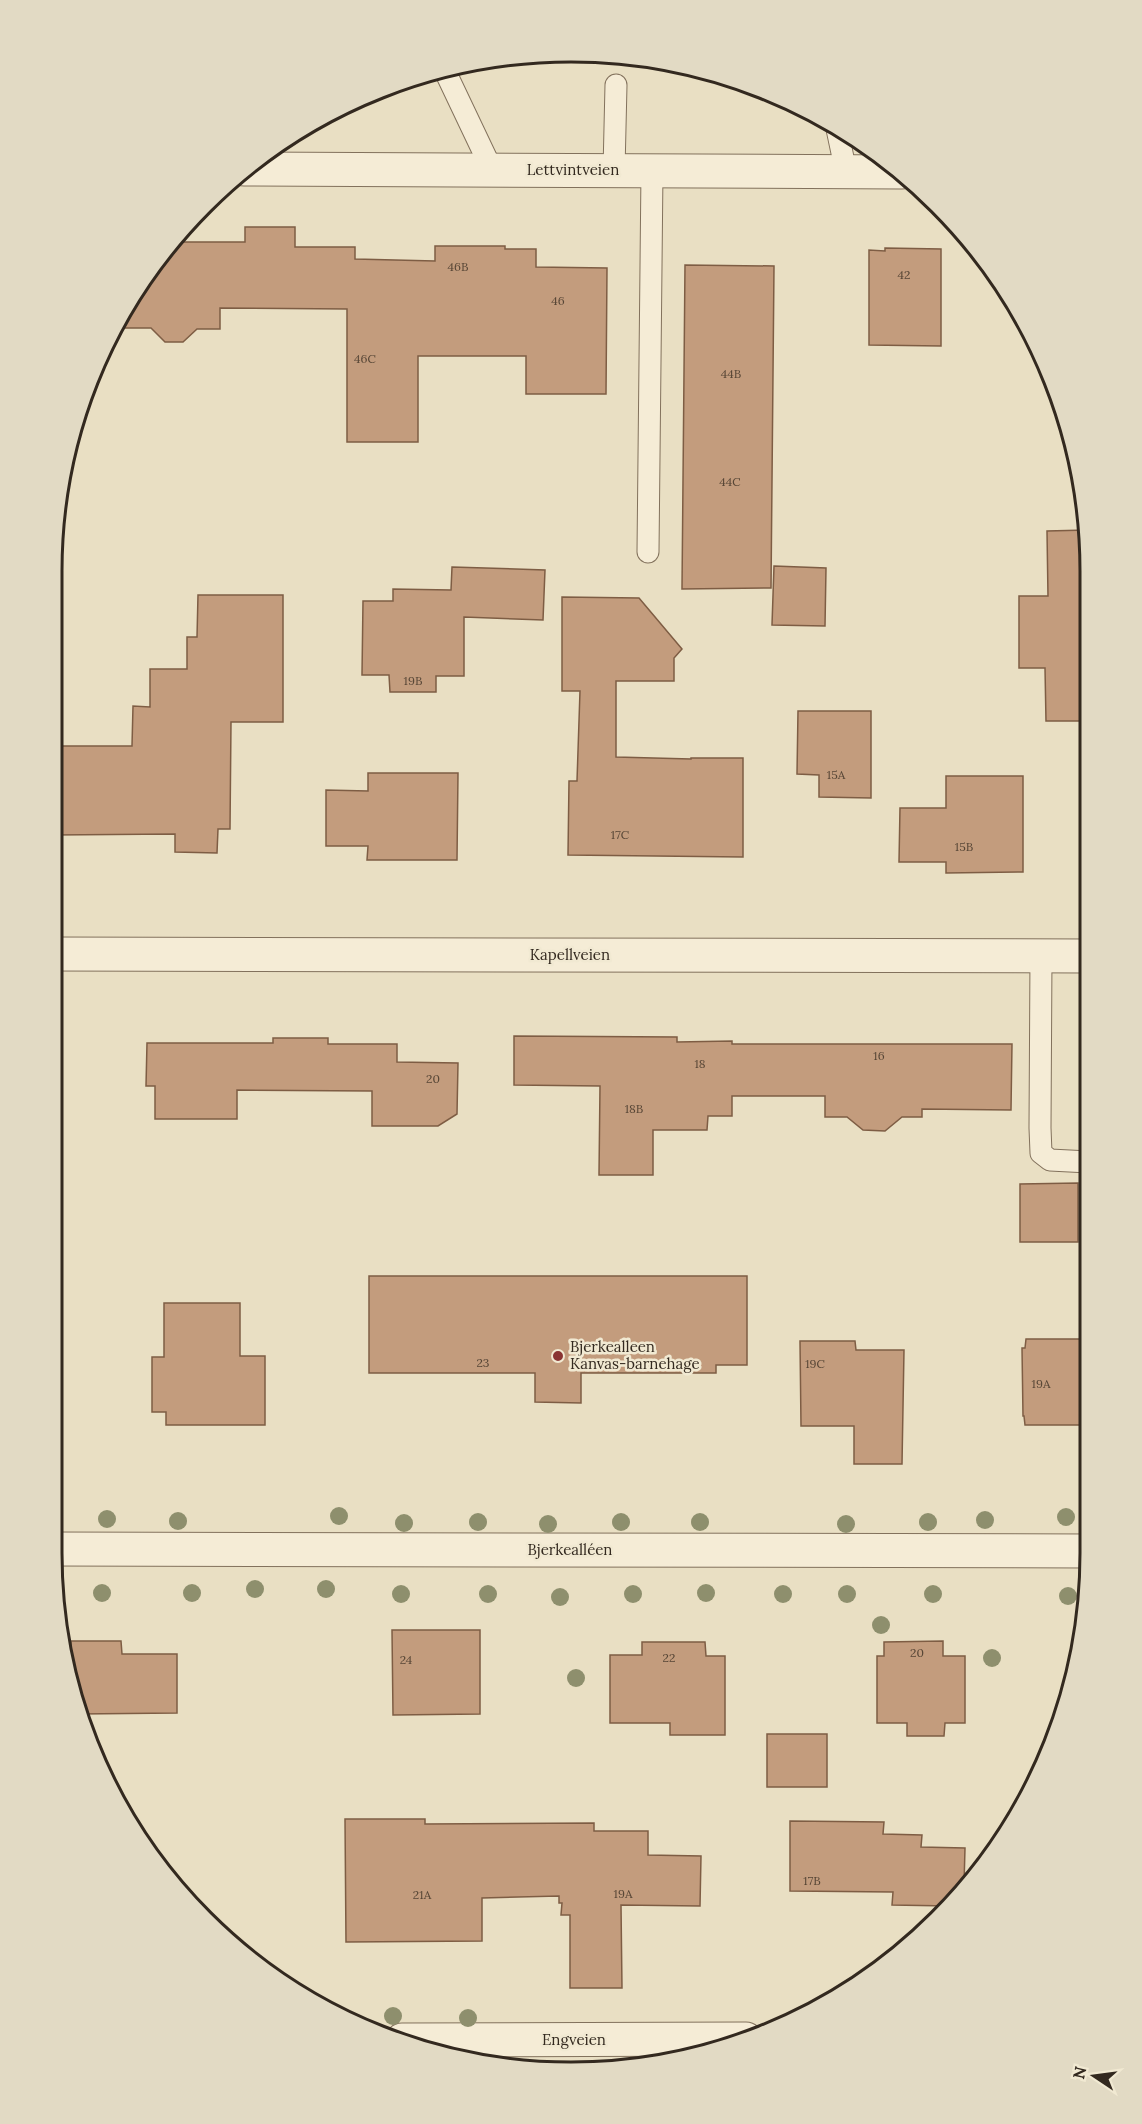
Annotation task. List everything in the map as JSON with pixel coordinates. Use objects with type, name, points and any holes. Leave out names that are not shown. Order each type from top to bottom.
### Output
[{"type":"street","name":"Lettvintveien","points":[[260,168],[887,172]]},
{"type":"street","name":"Kapellveien","points":[[62,954],[1080,956]]},
{"type":"street","name":"Bjerkealléen","points":[[62,1549],[1080,1551]]},
{"type":"street","name":"Engveien","points":[[423,2040],[722,2039]]},
{"type":"lane","points":[[448,77],[492,170]]},
{"type":"lane","points":[[614,170],[616,85]]},
{"type":"lane","points":[[839,138],[846,172]]},
{"type":"lane","points":[[648,552],[652,171]]},
{"type":"lane","points":[[1041,956],[1041,1153],[1050,1160],[1080,1162]]},
{"type":"building","points":[[245,227],[295,227],[295,247],[355,247],[355,259],[435,261],[435,246],[505,246],[505,249],[536,249],[536,267],[607,268],[606,394],[526,394],[526,356],[418,356],[418,442],[347,442],[347,309],[220,308],[220,329],[197,329],[183,342],[165,342],[151,328],[124,328],[147,288],[182,242],[245,242]]},
{"type":"building","points":[[885,248],[941,249],[941,346],[869,345],[869,250],[885,251]]},
{"type":"building","points":[[685,265],[774,266],[771,588],[682,589]]},
{"type":"building","points":[[1078,530],[1080,721],[1046,721],[1045,668],[1019,668],[1019,596],[1048,596],[1047,531]]},
{"type":"building","points":[[774,566],[826,568],[825,626],[772,625]]},
{"type":"building","points":[[452,567],[545,570],[543,620],[464,617],[464,676],[436,676],[436,692],[390,692],[389,675],[362,675],[363,601],[393,601],[393,589],[451,590]]},
{"type":"building","points":[[198,595],[283,595],[283,722],[231,722],[230,829],[218,829],[217,853],[175,852],[175,834],[62,835],[62,746],[132,746],[133,706],[150,707],[150,669],[187,669],[187,637],[197,637]]},
{"type":"building","points":[[562,597],[639,598],[682,649],[674,658],[674,681],[616,681],[616,757],[743,758],[743,857],[568,855],[569,781],[577,781],[580,691],[562,691]]},
{"type":"building","points":[[798,711],[871,711],[871,798],[819,797],[819,775],[797,774]]},
{"type":"building","points":[[368,773],[458,773],[457,860],[367,860],[368,846],[326,846],[326,790],[368,791]]},
{"type":"building","points":[[946,776],[1023,776],[1023,872],[946,873],[946,862],[899,862],[900,808],[946,808]]},
{"type":"building","points":[[514,1036],[677,1037],[677,1042],[732,1041],[732,1044],[1012,1044],[1011,1110],[922,1109],[922,1117],[902,1117],[885,1131],[863,1130],[847,1117],[825,1117],[825,1096],[732,1096],[732,1116],[708,1116],[707,1130],[653,1130],[653,1175],[599,1175],[600,1086],[514,1085]]},
{"type":"building","points":[[273,1038],[328,1038],[328,1044],[397,1044],[397,1062],[458,1063],[457,1114],[438,1126],[372,1126],[372,1091],[237,1090],[237,1119],[155,1119],[155,1086],[146,1086],[147,1043],[273,1043]]},
{"type":"building","points":[[1078,1183],[1078,1242],[1020,1242],[1020,1184]]},
{"type":"building","points":[[369,1276],[747,1276],[747,1365],[716,1365],[716,1373],[581,1373],[581,1403],[535,1402],[535,1373],[369,1373]]},
{"type":"building","points":[[164,1303],[240,1303],[240,1356],[265,1356],[265,1425],[166,1425],[166,1412],[152,1412],[152,1357],[164,1357]]},
{"type":"building","points":[[1026,1339],[1080,1339],[1080,1425],[1025,1425],[1022,1348],[1025,1348]]},
{"type":"building","points":[[800,1341],[855,1341],[856,1350],[904,1350],[902,1464],[854,1464],[854,1426],[801,1426]]},
{"type":"building","points":[[392,1630],[480,1630],[480,1714],[393,1715]]},
{"type":"building","points":[[71,1641],[121,1641],[122,1654],[177,1654],[177,1713],[88,1714],[71,1652]]},
{"type":"building","points":[[943,1641],[943,1656],[965,1656],[965,1723],[945,1723],[944,1736],[907,1736],[907,1723],[877,1723],[877,1656],[884,1656],[884,1642]]},
{"type":"building","points":[[642,1642],[705,1642],[706,1656],[725,1656],[725,1735],[670,1735],[670,1723],[610,1723],[610,1655],[642,1655]]},
{"type":"building","points":[[767,1734],[827,1734],[827,1787],[767,1787]]},
{"type":"building","points":[[345,1819],[425,1819],[425,1824],[594,1823],[594,1831],[648,1831],[648,1855],[701,1856],[700,1906],[621,1905],[622,1988],[570,1988],[570,1915],[561,1915],[562,1903],[559,1903],[559,1896],[482,1898],[482,1941],[346,1942]]},
{"type":"building","points":[[790,1821],[884,1822],[883,1834],[922,1835],[921,1847],[965,1848],[964,1876],[938,1906],[892,1905],[893,1892],[790,1891]]},
{"type":"place","name":"Bjerkealleen Kanvas-barnehage","points":[[558,1356]]}]
